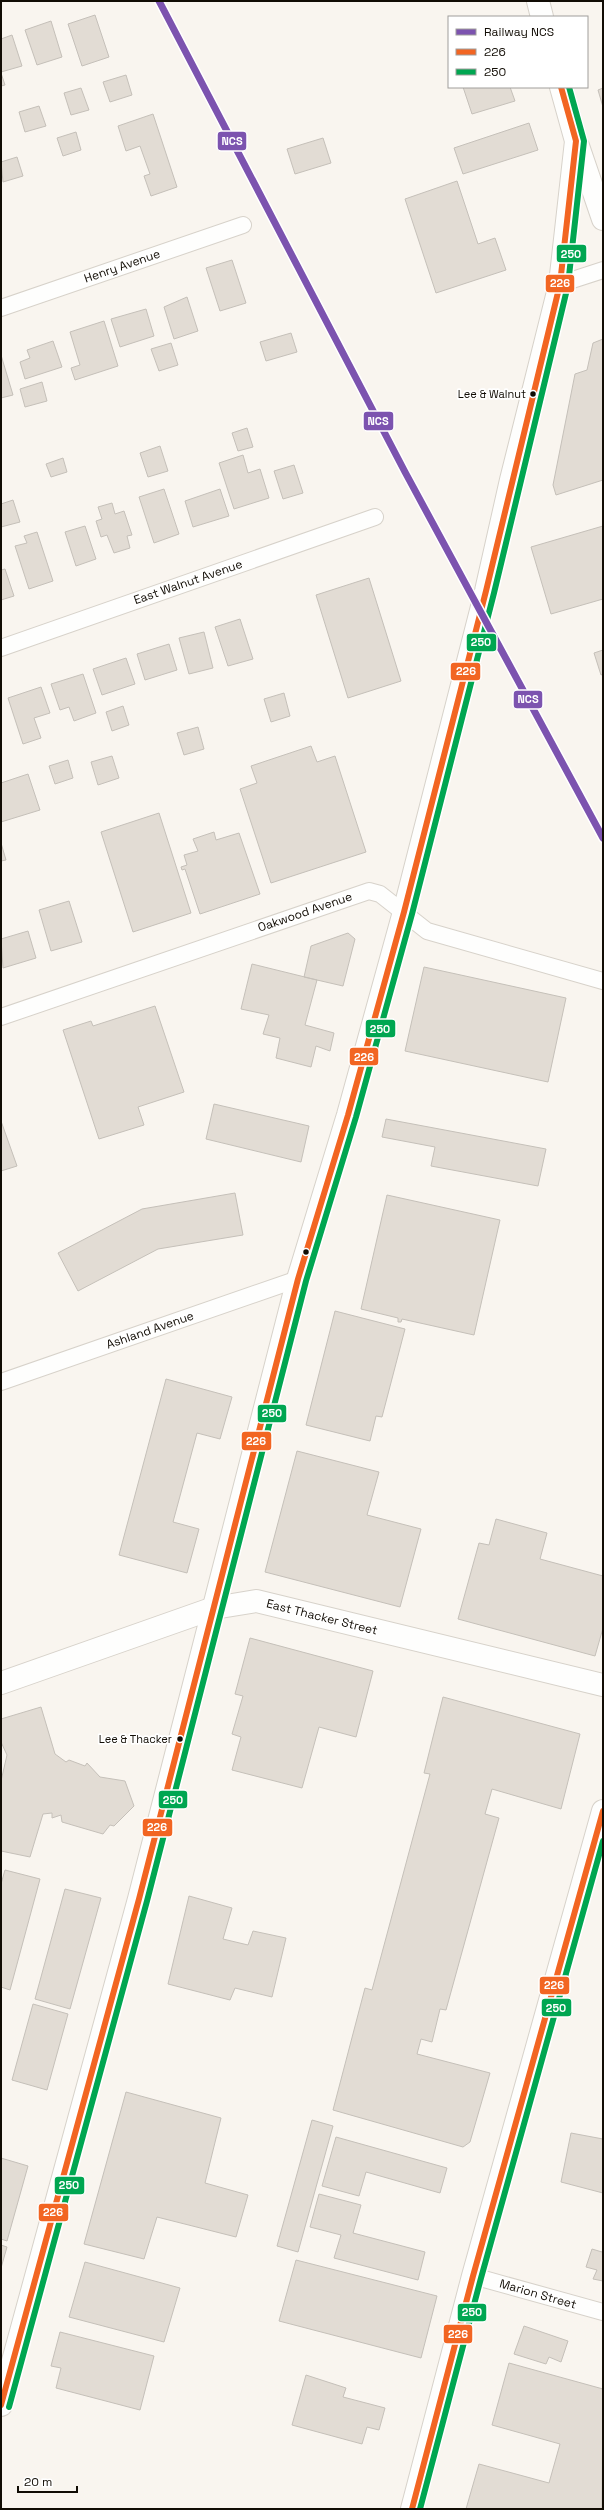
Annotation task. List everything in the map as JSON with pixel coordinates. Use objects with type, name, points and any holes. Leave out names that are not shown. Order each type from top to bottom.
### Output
[{"type":"main road","points":[[538,1],[542,16]]},
{"type":"main road","points":[[561,88],[576,140],[603,219]]},
{"type":"main road","points":[[1,2405],[139,1899],[298,1279],[348,1115],[404,912],[486,590],[511,480],[560,284],[576,140]]},
{"type":"main road","name":"East Thacker Street","points":[[1,1683],[214,1608],[256,1601],[603,1685]]},
{"type":"main road","points":[[412,2509],[473,2276],[603,1811]]},
{"type":"street","name":"Henry Avenue","points":[[1,308],[242,225]]},
{"type":"street","points":[[560,284],[603,270]]},
{"type":"street","name":"East Walnut Avenue","points":[[1,648],[375,517]]},
{"type":"street","name":"Oakwood Avenue","points":[[1,1017],[370,890],[380,894],[427,931],[603,981]]},
{"type":"street","name":"Ashland Avenue","points":[[1,1382],[298,1279]]},
{"type":"street","name":"Marion Street","points":[[473,2276],[603,2312]]},
{"type":"building","points":[[95,15],[109,57],[82,66],[68,24]]},
{"type":"building","points":[[51,21],[62,57],[37,65],[25,30]]},
{"type":"building","points":[[12,35],[22,66],[1,72],[1,39]]},
{"type":"building","points":[[1,73],[5,85],[1,86]]},
{"type":"building","points":[[126,75],[132,95],[110,102],[103,82]]},
{"type":"building","points":[[81,88],[89,110],[71,115],[64,93]]},
{"type":"building","points":[[463,88],[510,88],[515,101],[472,114]]},
{"type":"building","points":[[603,88],[603,107],[598,90]]},
{"type":"building","points":[[39,106],[46,126],[25,132],[19,112]]},
{"type":"building","points":[[153,114],[177,187],[151,196],[144,176],[150,174],[140,146],[126,151],[118,126]]},
{"type":"building","points":[[529,123],[538,150],[463,174],[454,148]]},
{"type":"building","points":[[76,132],[81,150],[63,156],[57,138]]},
{"type":"building","points":[[323,138],[331,163],[295,174],[287,149]]},
{"type":"building","points":[[17,157],[23,176],[3,182],[1,162]]},
{"type":"building","points":[[457,181],[478,244],[495,238],[506,270],[436,293],[405,199]]},
{"type":"building","points":[[232,260],[246,303],[220,311],[206,268]]},
{"type":"building","points":[[187,297],[198,331],[174,339],[164,307]]},
{"type":"building","points":[[146,309],[154,336],[120,347],[111,319]]},
{"type":"building","points":[[104,321],[118,366],[75,380],[71,368],[80,365],[70,332]]},
{"type":"building","points":[[291,333],[297,352],[266,361],[260,342]]},
{"type":"building","points":[[603,339],[603,480],[556,495],[553,485],[575,374],[587,370],[593,343]]},
{"type":"building","points":[[53,341],[62,367],[25,379],[20,362],[30,358],[27,350]]},
{"type":"building","points":[[171,343],[178,365],[159,371],[151,349]]},
{"type":"building","points":[[1,355],[13,395],[1,398]]},
{"type":"building","points":[[42,382],[47,401],[25,407],[20,389]]},
{"type":"building","points":[[247,428],[253,447],[238,451],[232,433]]},
{"type":"building","points":[[160,446],[168,471],[148,477],[140,453]]},
{"type":"building","points":[[243,455],[248,473],[260,469],[269,498],[234,509],[219,463]]},
{"type":"building","points":[[63,458],[67,472],[51,477],[46,464]]},
{"type":"building","points":[[294,465],[303,493],[283,499],[274,471]]},
{"type":"building","points":[[164,489],[179,534],[154,543],[139,497]]},
{"type":"building","points":[[220,489],[229,516],[193,527],[185,501]]},
{"type":"building","points":[[13,500],[20,522],[1,527],[1,504]]},
{"type":"building","points":[[112,503],[115,514],[124,511],[132,535],[127,536],[130,548],[114,553],[107,535],[101,537],[96,521],[102,519],[98,507]]},
{"type":"building","points":[[85,526],[96,559],[76,566],[65,532]]},
{"type":"building","points":[[603,526],[603,599],[551,614],[531,547]]},
{"type":"building","points":[[37,532],[53,581],[29,589],[15,546],[27,543],[24,536]]},
{"type":"building","points":[[5,569],[14,596],[1,600],[1,570]]},
{"type":"building","points":[[369,578],[401,681],[348,698],[316,595]]},
{"type":"building","points":[[240,619],[253,659],[228,666],[215,627]]},
{"type":"building","points":[[204,632],[213,668],[189,674],[179,638]]},
{"type":"building","points":[[169,644],[177,670],[145,680],[137,654]]},
{"type":"building","points":[[603,650],[603,674],[601,675],[594,653]]},
{"type":"building","points":[[126,658],[135,684],[102,695],[93,669]]},
{"type":"building","points":[[83,674],[96,713],[74,721],[69,707],[60,710],[51,684]]},
{"type":"building","points":[[41,687],[50,713],[34,718],[41,738],[23,744],[8,698]]},
{"type":"building","points":[[284,693],[290,716],[271,722],[264,699]]},
{"type":"building","points":[[123,706],[129,725],[112,731],[106,712]]},
{"type":"building","points":[[198,727],[204,749],[184,755],[177,733]]},
{"type":"building","points":[[311,746],[317,762],[335,756],[366,852],[271,883],[240,789],[257,783],[251,766]]},
{"type":"building","points":[[112,756],[119,778],[98,785],[91,762]]},
{"type":"building","points":[[68,760],[73,778],[55,784],[49,766]]},
{"type":"building","points":[[28,774],[40,810],[1,822],[1,783]]},
{"type":"building","points":[[159,813],[191,913],[133,932],[101,832]]},
{"type":"building","points":[[214,832],[216,840],[239,833],[260,894],[200,914],[185,869],[182,870],[181,867],[187,865],[184,855],[198,851],[193,839]]},
{"type":"building","points":[[1,843],[6,860],[1,861]]},
{"type":"building","points":[[69,901],[82,942],[51,951],[39,910]]},
{"type":"building","points":[[28,931],[36,958],[3,968],[1,939]]},
{"type":"building","points":[[348,933],[355,939],[343,986],[304,977],[311,946]]},
{"type":"building","points":[[252,964],[317,980],[305,1025],[334,1033],[330,1051],[316,1046],[311,1067],[276,1058],[280,1038],[263,1034],[269,1015],[241,1009]]},
{"type":"building","points":[[424,967],[566,998],[548,1082],[405,1051]]},
{"type":"building","points":[[155,1006],[184,1092],[138,1107],[144,1125],[99,1139],[63,1030],[91,1021],[93,1026]]},
{"type":"building","points":[[214,1104],[309,1126],[301,1162],[206,1139]]},
{"type":"building","points":[[386,1119],[546,1149],[538,1186],[431,1166],[435,1147],[382,1137]]},
{"type":"building","points":[[1,1121],[17,1166],[1,1171]]},
{"type":"building","points":[[235,1193],[243,1235],[158,1249],[78,1291],[58,1253],[142,1209]]},
{"type":"building","points":[[387,1195],[500,1220],[474,1335],[402,1319],[401,1322],[398,1322],[398,1318],[361,1309]]},
{"type":"building","points":[[335,1311],[405,1329],[382,1417],[376,1416],[370,1441],[306,1425]]},
{"type":"building","points":[[166,1379],[232,1397],[220,1439],[197,1433],[173,1522],[199,1529],[187,1573],[119,1555]]},
{"type":"building","points":[[297,1451],[379,1472],[367,1515],[421,1529],[400,1607],[265,1572]]},
{"type":"building","points":[[496,1519],[547,1533],[540,1559],[603,1576],[603,1628],[595,1656],[458,1619],[479,1543],[489,1545]]},
{"type":"building","points":[[250,1638],[373,1671],[356,1737],[319,1727],[302,1788],[232,1770],[241,1737],[232,1734],[243,1696],[235,1694]]},
{"type":"building","points":[[443,1697],[580,1734],[561,1809],[492,1789],[485,1814],[499,1818],[446,2010],[440,2009],[432,2042],[421,2039],[417,2054],[490,2073],[470,2142],[463,2147],[333,2110],[365,1988],[372,1990],[430,1774],[424,1773]]},
{"type":"building","points":[[41,1707],[55,1754],[66,1762],[69,1760],[85,1766],[87,1763],[100,1777],[125,1781],[134,1806],[114,1826],[110,1825],[103,1834],[62,1822],[61,1815],[52,1818],[52,1813],[43,1814],[30,1857],[1,1851],[1,1781],[7,1755],[1,1742],[1,1719]]},
{"type":"building","points":[[5,1870],[40,1879],[10,1990],[1,1987],[1,1884]]},
{"type":"building","points":[[65,1889],[101,1898],[70,2009],[35,1999]]},
{"type":"building","points":[[189,1896],[232,1908],[223,1939],[248,1945],[253,1931],[286,1938],[272,1997],[235,1988],[230,2000],[168,1984]]},
{"type":"building","points":[[33,2004],[68,2014],[47,2090],[12,2080]]},
{"type":"building","points":[[126,2092],[221,2118],[205,2183],[248,2195],[236,2237],[157,2217],[144,2259],[84,2244]]},
{"type":"building","points":[[312,2120],[333,2126],[298,2252],[277,2246]]},
{"type":"building","points":[[571,2133],[603,2139],[603,2193],[561,2182]]},
{"type":"building","points":[[336,2137],[447,2168],[440,2193],[366,2172],[359,2196],[322,2186]]},
{"type":"building","points":[[1,2158],[28,2166],[7,2241],[1,2239]]},
{"type":"building","points":[[319,2194],[361,2205],[353,2233],[425,2252],[418,2280],[334,2258],[341,2235],[310,2227]]},
{"type":"building","points":[[1,2245],[7,2247],[1,2268]]},
{"type":"building","points":[[592,2249],[602,2252],[603,2250],[603,2281],[593,2279],[597,2270],[586,2267]]},
{"type":"building","points":[[296,2260],[437,2296],[421,2358],[279,2321]]},
{"type":"building","points":[[85,2262],[180,2288],[164,2342],[69,2317]]},
{"type":"building","points":[[524,2326],[568,2341],[561,2362],[549,2357],[546,2364],[514,2354]]},
{"type":"building","points":[[60,2332],[154,2356],[140,2410],[56,2388],[61,2368],[51,2366]]},
{"type":"building","points":[[509,2363],[603,2389],[602,2509],[466,2509],[479,2464],[549,2483],[560,2444],[492,2425]]},
{"type":"building","points":[[306,2375],[346,2388],[343,2397],[385,2408],[379,2430],[367,2427],[362,2444],[292,2425]]},
{"type":"rail line","name":"NCS","points":[[159,1],[405,472],[603,838]]},
{"type":"transit line","name":"226","points":[[1,2405],[139,1899],[298,1279],[348,1115],[404,912],[486,591],[560,284],[576,141],[561,88]]},
{"type":"transit line","name":"250","points":[[9,2407],[147,1901],[306,1281],[356,1117],[412,914],[494,593],[568,285],[584,141],[569,88]]},
{"type":"transit line","name":"226","points":[[412,2509],[473,2276],[603,1811]]},
{"type":"transit line","name":"250","points":[[420,2509],[481,2278],[603,1841]]},
{"type":"place","name":"Lee & Walnut","points":[[533,394]]},
{"type":"place","name":"Lee & Thacker","points":[[180,1739]]}]
